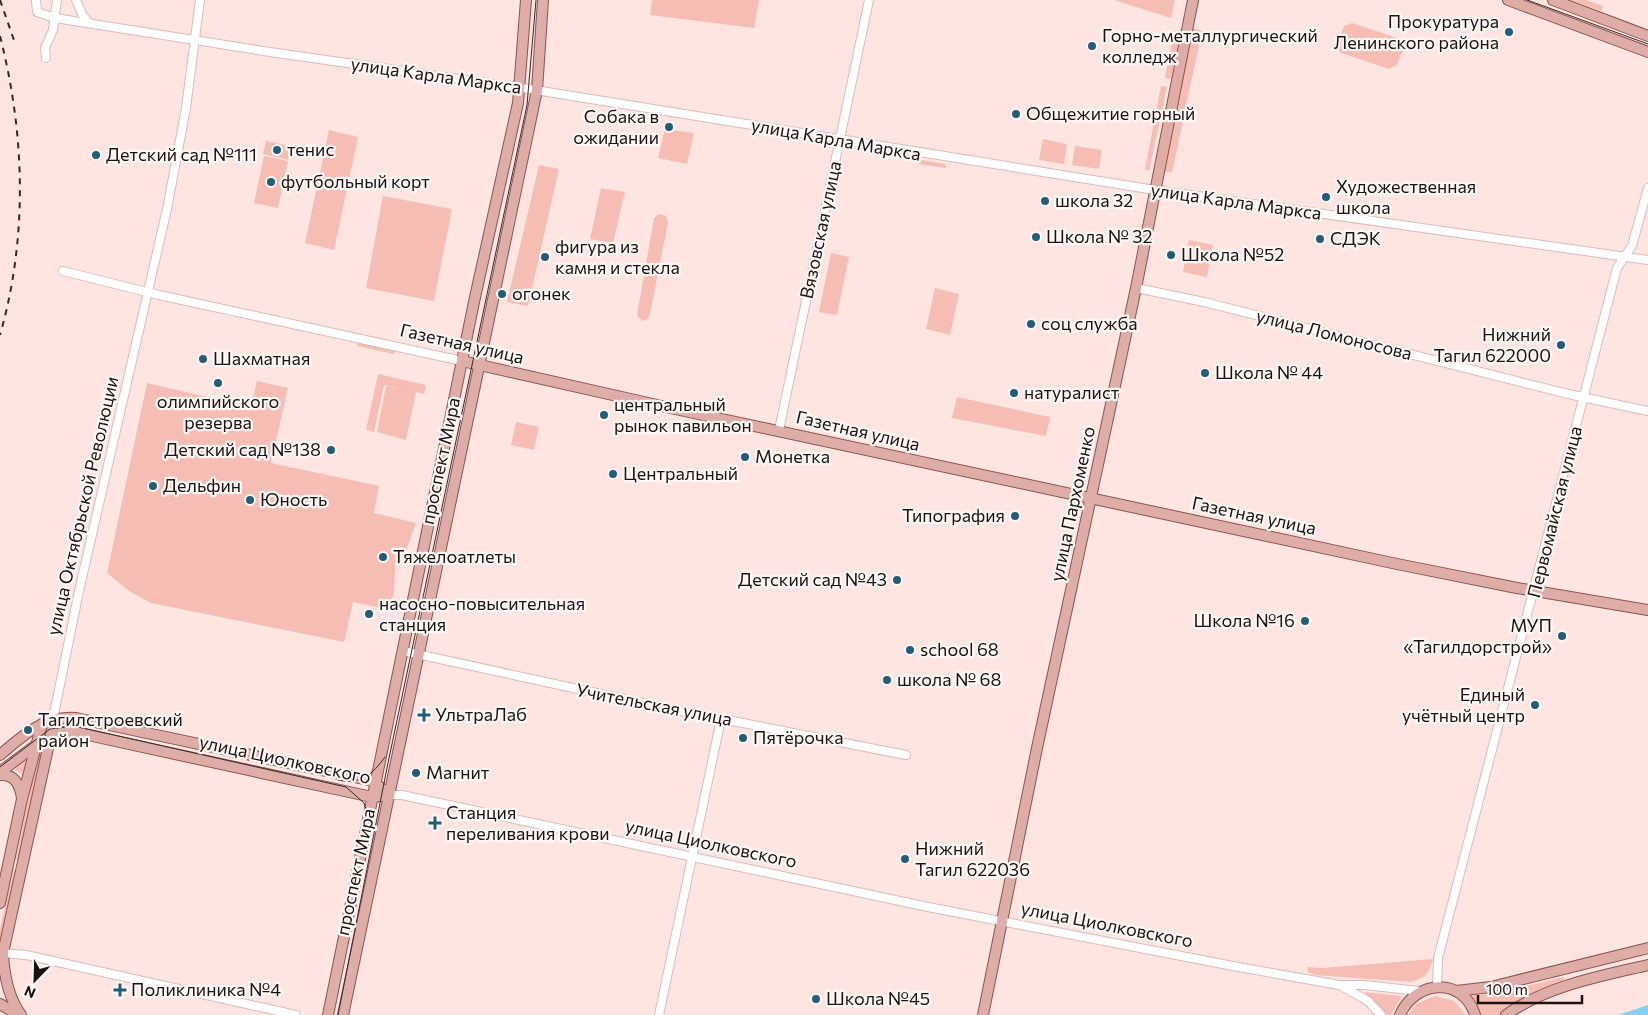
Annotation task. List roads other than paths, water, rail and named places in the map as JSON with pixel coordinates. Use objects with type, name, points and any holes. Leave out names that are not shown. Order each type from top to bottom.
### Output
[{"type":"main road","name":"проспект Мира","points":[[328,1015],[462,360],[521,89],[526,0]]},
{"type":"main road","name":"проспект Мира","points":[[343,1015],[417,654],[537,90],[543,0]]},
{"type":"main road","name":"улица Пархоменко","points":[[983,1015],[1037,748],[1136,288],[1192,0]]},
{"type":"main road","points":[[1508,0],[1648,52]]},
{"type":"main road","points":[[1553,0],[1648,36]]},
{"type":"main road","name":"Газетная улица","points":[[462,360],[1092,498],[1534,591],[1648,610]]},
{"type":"main road","name":"улица Циолковского","points":[[0,756],[42,724],[53,719],[76,718],[375,781]]},
{"type":"main road","name":"улица Октябрьской Революции","points":[[19,1015],[8,989],[3,953],[51,736],[53,719]]},
{"type":"main road","points":[[0,904],[5,862],[42,724]]},
{"type":"main road","name":"улица Циолковского","points":[[51,736],[63,732],[74,732],[372,797],[389,795]]},
{"type":"main road","name":"улица Циолковского","points":[[0,774],[36,745]]},
{"type":"main road","points":[[0,774],[7,775],[17,782],[22,799]]},
{"type":"main road","points":[[375,781],[389,795]]},
{"type":"main road","points":[[5,862],[21,865]]},
{"type":"main road","points":[[1456,991],[1490,987],[1648,948]]},
{"type":"main road","points":[[1506,1015],[1544,995],[1575,984],[1648,965]]},
{"type":"main road","points":[[1400,1015],[1404,1006],[1419,992],[1437,986],[1456,991],[1466,998],[1475,1015]]},
{"type":"main road","points":[[0,1004],[19,1015]]},
{"type":"street","name":"улица Карла Маркса","points":[[36,0],[37,12],[55,18],[537,90],[1155,190],[1648,260]]},
{"type":"street","points":[[46,58],[46,48],[55,18],[57,0]]},
{"type":"street","points":[[76,0],[82,14],[89,23]]},
{"type":"street","name":"улица Октябрьской Революции","points":[[53,719],[81,582],[148,292],[186,108],[200,0]]},
{"type":"street","name":"Вязовская улица","points":[[779,430],[870,0]]},
{"type":"street","name":"Первомайская улица","points":[[1437,986],[1438,958],[1617,268],[1632,246],[1648,188]]},
{"type":"street","name":"Газетная улица","points":[[63,272],[462,360]]},
{"type":"street","name":"улица Ломоносова","points":[[1136,288],[1204,302],[1584,398],[1648,411]]},
{"type":"street","name":"Учительская улица","points":[[403,651],[721,719],[906,755]]},
{"type":"street","points":[[659,1015],[721,719]]},
{"type":"street","name":"улица Циолковского","points":[[36,745],[51,736]]},
{"type":"street","name":"улица Циолковского","points":[[389,795],[693,856],[1003,922],[1339,985],[1364,985],[1419,992]]},
{"type":"street","points":[[3,953],[26,955],[296,1015]]},
{"type":"street","name":"улица Циолковского","points":[[1339,985],[1368,1000],[1380,1015]]},
{"type":"water","points":[[1648,1005],[1648,1015],[1618,1015]]},
{"type":"tram line","points":[[338,1015],[388,763],[527,105],[536,0]]},
{"type":"tram line","points":[[1527,0],[1648,44]]},
{"type":"tram line","points":[[0,767],[50,729],[74,726],[346,787],[364,803],[371,828]]},
{"type":"tram line","points":[[338,780],[353,781],[365,777],[385,757]]},
{"type":"railway","points":[[0,0],[15,43]]},
{"type":"railway","points":[[0,36],[14,110],[20,186],[15,261],[0,335]]},
{"type":"place","name":"Прокуратура Ленинского района","points":[[1509,32]]},
{"type":"place","name":"Горно-металлургический колледж","points":[[1092,46]]},
{"type":"place","name":"Общежитие горный","points":[[1016,114]]},
{"type":"place","name":"Собака в ожидании","points":[[669,127]]},
{"type":"place","name":"тенис","points":[[277,150]]},
{"type":"place","name":"Детский сад №111","points":[[96,155]]},
{"type":"place","name":"футбольный корт","points":[[271,182]]},
{"type":"place","name":"Художественная школа","points":[[1326,197]]},
{"type":"place","name":"школа 32","points":[[1045,201]]},
{"type":"place","name":"Школа № 32","points":[[1036,237]]},
{"type":"place","name":"СДЭК","points":[[1320,239]]},
{"type":"place","name":"Школа №52","points":[[1171,255]]},
{"type":"place","name":"фигура из камня и стекла","points":[[545,257]]},
{"type":"place","name":"огонек","points":[[502,294]]},
{"type":"place","name":"соц служба","points":[[1031,324]]},
{"type":"place","name":"Нижний Тагил 622000","points":[[1561,345]]},
{"type":"place","name":"Шахматная","points":[[203,359]]},
{"type":"place","name":"Школа № 44","points":[[1205,373]]},
{"type":"place","name":"олимпийского резерва","points":[[218,383]]},
{"type":"place","name":"натуралист","points":[[1014,393]]},
{"type":"place","name":"центральный рынок павильон","points":[[604,415]]},
{"type":"place","name":"Детский сад №138","points":[[331,450]]},
{"type":"place","name":"Монетка","points":[[745,457]]},
{"type":"place","name":"Центральный","points":[[613,474]]},
{"type":"place","name":"Дельфин","points":[[153,486]]},
{"type":"place","name":"Юность","points":[[250,500]]},
{"type":"place","name":"Типография","points":[[1015,516]]},
{"type":"place","name":"Тяжелоатлеты","points":[[383,557]]},
{"type":"place","name":"Детский сад №43","points":[[897,580]]},
{"type":"place","name":"насосно-повысительная станция","points":[[369,614]]},
{"type":"place","name":"Школа №16","points":[[1305,621]]},
{"type":"place","name":"МУП «Тагилдорстрой»","points":[[1562,636]]},
{"type":"place","name":"school 68","points":[[910,650]]},
{"type":"place","name":"школа № 68","points":[[887,680]]},
{"type":"place","name":"Единый учётный центр","points":[[1535,705]]},
{"type":"place","name":"УльтраЛаб","points":[[424,715]]},
{"type":"place","name":"Тагилстроевский район","points":[[28,730]]},
{"type":"place","name":"Пятёрочка","points":[[743,738]]},
{"type":"place","name":"Магнит","points":[[416,773]]},
{"type":"place","name":"Станция переливания крови","points":[[435,823]]},
{"type":"place","name":"Нижний Тагил 622036","points":[[905,859]]},
{"type":"place","name":"Поликлиника №4","points":[[120,990]]},
{"type":"place","name":"Школа №45","points":[[816,999]]}]
